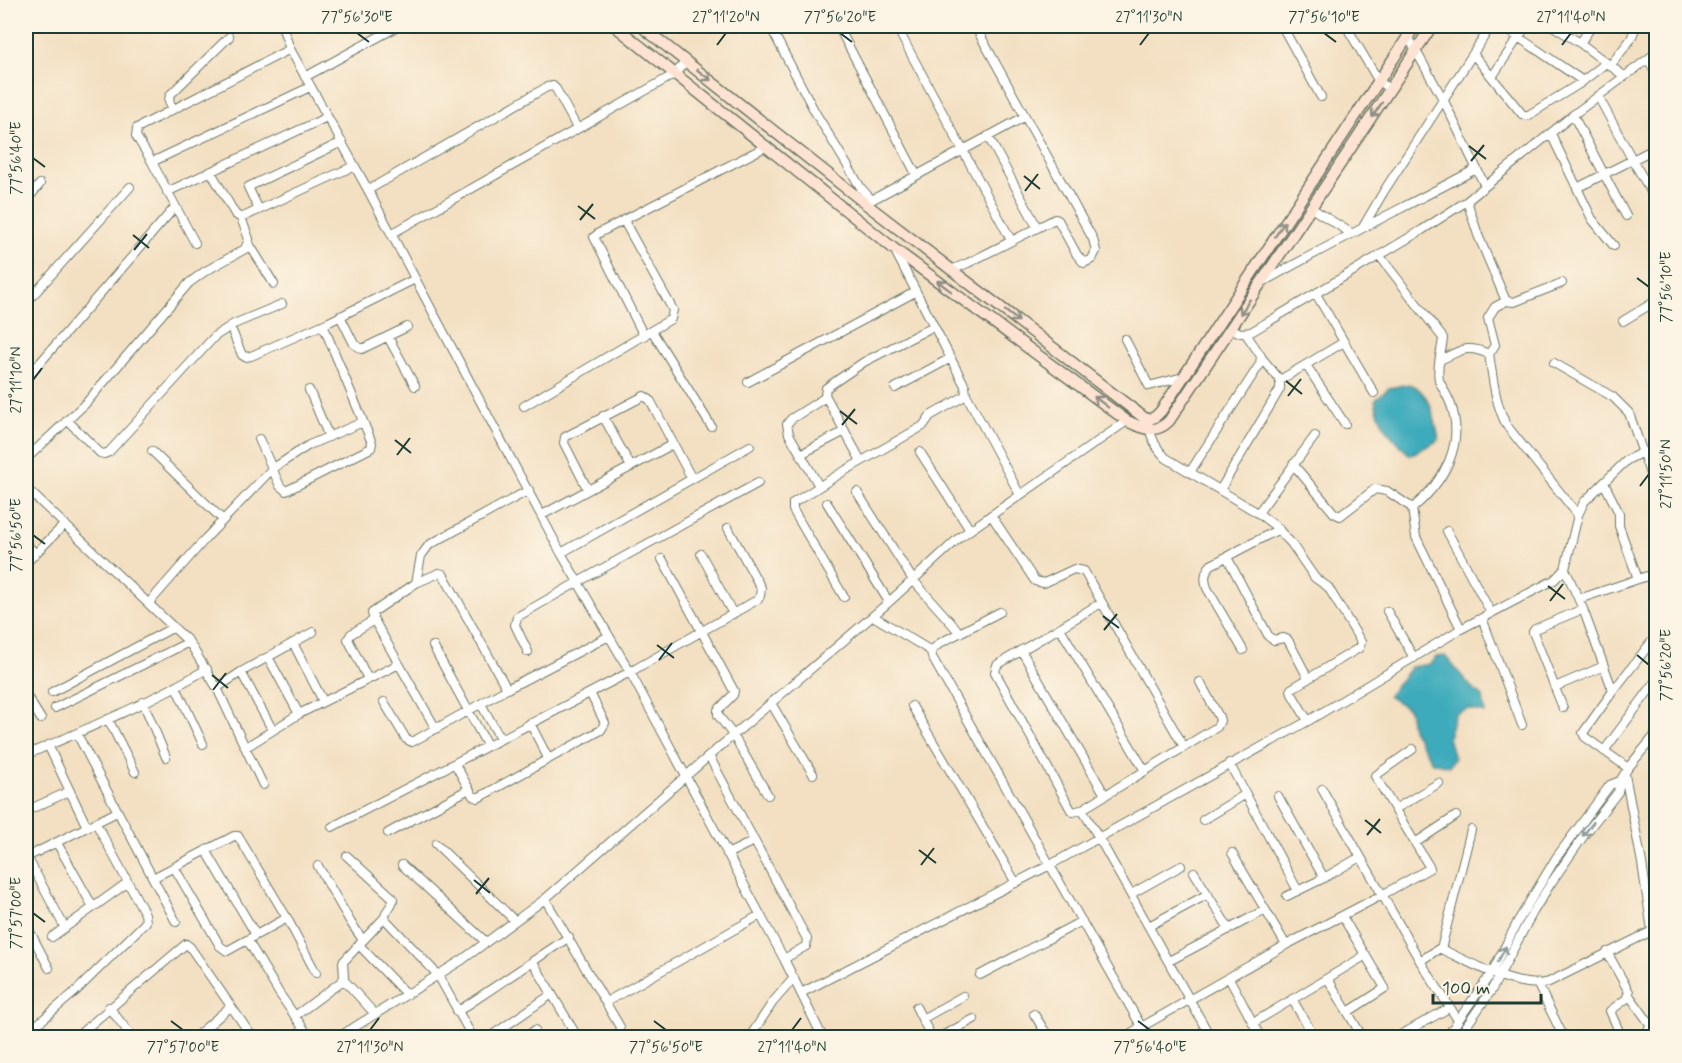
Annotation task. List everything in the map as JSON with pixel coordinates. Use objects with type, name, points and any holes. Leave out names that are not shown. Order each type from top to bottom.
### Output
[{"type":"main road","points":[[615,26],[893,248],[1127,421],[1145,430],[1161,411],[1378,80],[1405,31],[1415,26]]},
{"type":"main road","points":[[641,26],[868,202],[883,217],[1148,425],[1160,428],[1169,421],[1432,26]]},
{"type":"main road","points":[[873,231],[883,217]]},
{"type":"main road","points":[[1259,262],[1270,269]]},
{"type":"street","points":[[282,26],[290,49],[310,87],[368,190],[543,515],[561,553],[630,672],[784,959],[823,1038]]},
{"type":"street","points":[[770,26],[815,112],[868,202],[1024,117]]},
{"type":"street","points":[[838,26],[916,174]]},
{"type":"street","points":[[896,26],[1011,240]]},
{"type":"street","points":[[951,270],[1056,219],[1080,260],[1086,263],[1095,256],[1096,246],[975,26]]},
{"type":"street","points":[[1282,26],[1321,97]]},
{"type":"street","points":[[1346,26],[1378,80],[1390,90]]},
{"type":"street","points":[[1362,227],[1491,26]]},
{"type":"street","points":[[1502,26],[1583,81]]},
{"type":"street","points":[[1492,77],[1526,26]]},
{"type":"street","points":[[1553,26],[1580,43],[1623,76]]},
{"type":"street","points":[[1580,43],[1592,26]]},
{"type":"street","points":[[1473,54],[1521,114],[1527,116],[1608,64],[1631,39],[1636,26]]},
{"type":"street","points":[[305,77],[393,29]]},
{"type":"street","points":[[1405,31],[1443,99],[1485,186]]},
{"type":"street","points":[[173,109],[169,101],[170,95],[230,37]]},
{"type":"street","points":[[195,243],[135,132],[141,125],[290,49]]},
{"type":"street","points":[[1246,334],[1316,294],[1467,201],[1573,115],[1656,53]]},
{"type":"street","points":[[1649,60],[1656,75]]},
{"type":"street","points":[[391,234],[675,74],[687,61]]},
{"type":"street","points":[[368,190],[547,87],[553,86],[556,89],[577,128]]},
{"type":"street","points":[[152,162],[310,87]]},
{"type":"street","points":[[1598,96],[1656,200]]},
{"type":"street","points":[[1573,115],[1626,216]]},
{"type":"street","points":[[167,192],[327,117]]},
{"type":"street","points":[[1551,134],[1592,219],[1614,246]]},
{"type":"street","points":[[988,136],[1037,227]]},
{"type":"street","points":[[259,210],[247,189],[249,185],[342,142]]},
{"type":"street","points":[[644,336],[594,237],[767,146]]},
{"type":"street","points":[[1577,188],[1656,148]]},
{"type":"street","points":[[241,218],[354,166]]},
{"type":"street","points":[[1261,283],[1362,227],[1476,169]]},
{"type":"street","points":[[26,459],[98,389],[189,283],[245,249],[248,234],[241,218],[235,214],[211,172]]},
{"type":"street","points":[[26,201],[40,184]]},
{"type":"street","points":[[26,303],[130,187]]},
{"type":"street","points":[[1467,201],[1478,235],[1506,301]]},
{"type":"street","points":[[26,379],[175,207]]},
{"type":"street","points":[[1311,208],[1351,233]]},
{"type":"street","points":[[524,406],[670,319],[673,310],[624,221]]},
{"type":"street","points":[[248,242],[274,284]]},
{"type":"street","points":[[893,248],[951,358],[965,386],[966,394],[1020,495]]},
{"type":"street","points":[[1379,255],[1443,338],[1439,380],[1451,405],[1455,423],[1455,443],[1448,465],[1441,476],[1413,508],[1416,537],[1461,629]]},
{"type":"street","points":[[230,326],[240,351],[245,357],[322,325],[415,279]]},
{"type":"street","points":[[1562,283],[1514,302],[1506,301],[1495,307],[1488,318],[1495,345],[1488,354],[1496,399],[1507,426],[1578,516]]},
{"type":"street","points":[[748,382],[915,292]]},
{"type":"street","points":[[1316,294],[1374,393]]},
{"type":"street","points":[[1623,321],[1656,301]]},
{"type":"street","points":[[67,420],[100,453],[109,452],[215,336],[230,326],[282,304]]},
{"type":"street","points":[[340,316],[358,348],[368,347],[407,327]]},
{"type":"street","points":[[259,439],[280,486],[286,491],[369,450],[372,443],[322,325]]},
{"type":"street","points":[[861,461],[824,391],[838,378],[864,362],[934,326]]},
{"type":"street","points":[[1220,490],[1280,389],[1280,380],[1246,334],[1231,329]]},
{"type":"street","points":[[652,331],[711,426]]},
{"type":"street","points":[[388,337],[415,386]]},
{"type":"street","points":[[1125,339],[1149,386],[1183,377]]},
{"type":"street","points":[[1280,380],[1344,342]]},
{"type":"street","points":[[1440,360],[1474,348],[1488,354]]},
{"type":"street","points":[[1190,472],[1260,364],[1261,357]]},
{"type":"street","points":[[895,388],[951,358]]},
{"type":"street","points":[[1554,363],[1613,397],[1629,413],[1654,478],[1656,491]]},
{"type":"street","points":[[1306,365],[1345,424]]},
{"type":"street","points":[[309,390],[328,437]]},
{"type":"street","points":[[844,597],[792,507],[795,500],[923,426],[930,416],[966,394]]},
{"type":"street","points":[[588,490],[564,440],[568,434],[644,396],[650,400],[692,479]]},
{"type":"street","points":[[819,486],[789,434],[787,424],[790,419],[826,397]]},
{"type":"street","points":[[603,416],[631,466]]},
{"type":"street","points":[[337,1038],[438,975],[545,899],[890,602],[970,530],[1127,421]]},
{"type":"street","points":[[149,603],[272,469],[287,458],[363,422]]},
{"type":"street","points":[[1148,425],[1157,449],[1166,458],[1258,513],[1279,529],[1315,578],[1328,587],[1361,642],[1359,648],[1293,688],[1291,692],[1308,720]]},
{"type":"street","points":[[801,454],[845,431]]},
{"type":"street","points":[[1258,513],[1315,436]]},
{"type":"street","points":[[543,515],[673,444]]},
{"type":"street","points":[[561,553],[750,446]]},
{"type":"street","points":[[152,451],[223,520]]},
{"type":"street","points":[[920,452],[970,530]]},
{"type":"street","points":[[801,993],[1050,865],[1308,720],[1461,629],[1554,580],[1565,569],[1578,516],[1584,502],[1627,460],[1643,452]]},
{"type":"street","points":[[1293,464],[1337,516],[1342,516],[1375,489],[1387,491],[1413,508]]},
{"type":"street","points":[[528,652],[516,630],[514,621],[517,617],[758,483]]},
{"type":"street","points":[[1604,483],[1619,513],[1619,526],[1638,579]]},
{"type":"street","points":[[26,488],[189,642],[217,688],[263,785]]},
{"type":"street","points":[[416,583],[421,555],[429,545],[529,490]]},
{"type":"street","points":[[857,492],[913,580],[960,633]]},
{"type":"street","points":[[827,503],[890,602]]},
{"type":"street","points":[[991,515],[1035,581],[1044,583],[1074,568],[1079,568],[1086,574],[1184,747]]},
{"type":"street","points":[[26,563],[65,524]]},
{"type":"street","points":[[332,826],[630,672],[757,600],[761,592],[728,528]]},
{"type":"street","points":[[1242,650],[1204,578],[1208,568],[1279,529]]},
{"type":"street","points":[[1447,531],[1491,613]]},
{"type":"street","points":[[26,544],[35,553]]},
{"type":"street","points":[[701,554],[733,614]]},
{"type":"street","points":[[1227,557],[1269,637],[1274,640],[1283,638],[1288,640],[1308,678]]},
{"type":"street","points":[[662,559],[734,691],[734,695],[717,712],[768,795]]},
{"type":"street","points":[[1565,569],[1583,609],[1613,691]]},
{"type":"street","points":[[436,729],[372,613],[416,583],[439,573],[444,574],[507,689]]},
{"type":"street","points":[[1579,599],[1656,573]]},
{"type":"street","points":[[1101,603],[995,668],[996,677],[1071,810],[1074,812],[1081,810],[1219,725],[1219,717],[1200,682]]},
{"type":"street","points":[[1563,708],[1533,631],[1583,609]]},
{"type":"street","points":[[1387,611],[1414,658]]},
{"type":"street","points":[[1000,612],[935,646],[931,651],[932,657],[1141,1026]]},
{"type":"street","points":[[873,616],[931,651]]},
{"type":"street","points":[[1482,618],[1522,726]]},
{"type":"street","points":[[368,679],[348,639],[351,634],[374,620]]},
{"type":"street","points":[[52,692],[174,627]]},
{"type":"street","points":[[1060,628],[1145,771]]},
{"type":"street","points":[[217,688],[313,632]]},
{"type":"street","points":[[384,702],[410,742],[609,636]]},
{"type":"street","points":[[1440,948],[1492,972],[1538,985],[1549,982],[1606,952],[1654,934],[1624,775],[1604,751],[1583,733],[1656,636]]},
{"type":"street","points":[[56,708],[189,642]]},
{"type":"street","points":[[293,643],[323,700]]},
{"type":"street","points":[[433,646],[487,746]]},
{"type":"street","points":[[1021,650],[1104,795]]},
{"type":"street","points":[[268,657],[299,714]]},
{"type":"street","points":[[246,747],[272,729],[323,700],[399,664]]},
{"type":"street","points":[[1555,687],[1604,666]]},
{"type":"street","points":[[26,755],[77,734],[176,687],[207,669]]},
{"type":"street","points":[[241,672],[272,729]]},
{"type":"street","points":[[1604,751],[1656,681]]},
{"type":"street","points":[[176,687],[203,744]]},
{"type":"street","points":[[454,764],[474,797],[478,798],[601,730],[604,726],[603,719],[590,693]]},
{"type":"street","points":[[26,695],[41,719]]},
{"type":"street","points":[[143,702],[166,757]]},
{"type":"street","points":[[771,703],[813,774]]},
{"type":"street","points":[[481,704],[500,738]]},
{"type":"street","points":[[912,706],[1016,883]]},
{"type":"street","points":[[108,719],[135,772]]},
{"type":"street","points":[[530,723],[548,758]]},
{"type":"street","points":[[77,734],[176,922]]},
{"type":"street","points":[[1446,1038],[1492,972],[1518,921],[1566,844],[1610,784],[1624,775],[1656,734]]},
{"type":"street","points":[[48,746],[87,827]]},
{"type":"street","points":[[1647,747],[1656,752]]},
{"type":"street","points":[[1122,1038],[1286,945],[1430,868],[1375,776],[1413,749]]},
{"type":"street","points":[[709,756],[807,939],[806,946],[784,959]]},
{"type":"street","points":[[1229,763],[1298,891]]},
{"type":"street","points":[[1458,1038],[1501,975],[1533,912],[1585,834],[1618,792],[1624,775]]},
{"type":"street","points":[[1395,809],[1439,783]]},
{"type":"street","points":[[388,833],[469,789]]},
{"type":"street","points":[[1322,789],[1420,961],[1458,1020]]},
{"type":"street","points":[[26,811],[70,792]]},
{"type":"street","points":[[1203,820],[1246,794]]},
{"type":"street","points":[[1278,796],[1324,878]]},
{"type":"street","points":[[1081,810],[1131,894],[1211,1038]]},
{"type":"street","points":[[65,928],[26,856],[117,812]]},
{"type":"street","points":[[1415,843],[1456,816]]},
{"type":"street","points":[[26,1034],[76,991],[146,922],[145,914],[96,823]]},
{"type":"street","points":[[1420,961],[1440,948],[1471,830]]},
{"type":"street","points":[[153,878],[234,836],[241,838],[316,973]]},
{"type":"street","points":[[727,854],[753,841]]},
{"type":"street","points":[[57,843],[93,907]]},
{"type":"street","points":[[436,844],[516,921]]},
{"type":"street","points":[[206,850],[256,935]]},
{"type":"street","points":[[1232,853],[1286,945]]},
{"type":"street","points":[[347,856],[393,898],[393,903],[385,917],[343,962],[344,979],[375,1014]]},
{"type":"street","points":[[1287,896],[1360,857]]},
{"type":"street","points":[[402,865],[486,942]]},
{"type":"street","points":[[318,866],[361,942],[407,994]]},
{"type":"street","points":[[1131,894],[1181,866]]},
{"type":"street","points":[[174,867],[223,949],[231,951],[286,918]]},
{"type":"street","points":[[1194,872],[1229,930]]},
{"type":"street","points":[[52,938],[128,883]]},
{"type":"street","points":[[1149,926],[1208,894]]},
{"type":"street","points":[[545,899],[620,1027]]},
{"type":"street","points":[[1169,961],[1265,910]]},
{"type":"street","points":[[606,1002],[760,915]]},
{"type":"street","points":[[1342,916],[1386,988],[1348,1012]]},
{"type":"street","points":[[385,917],[438,975],[473,1038]]},
{"type":"street","points":[[980,975],[1082,921]]},
{"type":"street","points":[[26,924],[49,968]]},
{"type":"street","points":[[457,1012],[569,937]]},
{"type":"street","points":[[248,940],[310,1038]]},
{"type":"street","points":[[80,1036],[109,1007],[186,944],[252,1037]]},
{"type":"street","points":[[1606,952],[1629,995],[1650,1024],[1648,1031],[1639,1038]]},
{"type":"street","points":[[1253,1023],[1366,955]]},
{"type":"street","points":[[533,962],[578,1038]]},
{"type":"street","points":[[748,1038],[773,1002],[794,978]]},
{"type":"street","points":[[1229,978],[1261,1038]]},
{"type":"street","points":[[295,1016],[344,979]]},
{"type":"street","points":[[1328,979],[1363,1038]]},
{"type":"street","points":[[1538,985],[1563,1037]]},
{"type":"street","points":[[488,1038],[552,994]]},
{"type":"street","points":[[1622,1038],[1610,1011],[1629,995]]},
{"type":"street","points":[[922,1019],[963,996]]},
{"type":"street","points":[[1292,999],[1313,1034],[1299,1038]]},
{"type":"street","points":[[194,1038],[231,1006]]},
{"type":"street","points":[[109,1007],[133,1038]]},
{"type":"street","points":[[916,1007],[932,1038]]},
{"type":"street","points":[[1395,1038],[1449,1008]]},
{"type":"street","points":[[1032,1038],[1047,1034],[1034,1014]]},
{"type":"street","points":[[938,1038],[974,1019]]},
{"type":"street","points":[[1412,1029],[1417,1038]]},
{"type":"street","points":[[525,1038],[535,1030]]},
{"type":"water","points":[[1409,384],[1422,393],[1431,407],[1439,440],[1410,455],[1388,430],[1379,415],[1375,400],[1389,388]]},
{"type":"water","points":[[1445,656],[1472,688],[1483,697],[1485,713],[1468,709],[1455,713],[1448,737],[1454,759],[1449,766],[1432,762],[1412,729],[1409,709],[1388,696],[1411,667],[1430,664],[1436,657]]}]
